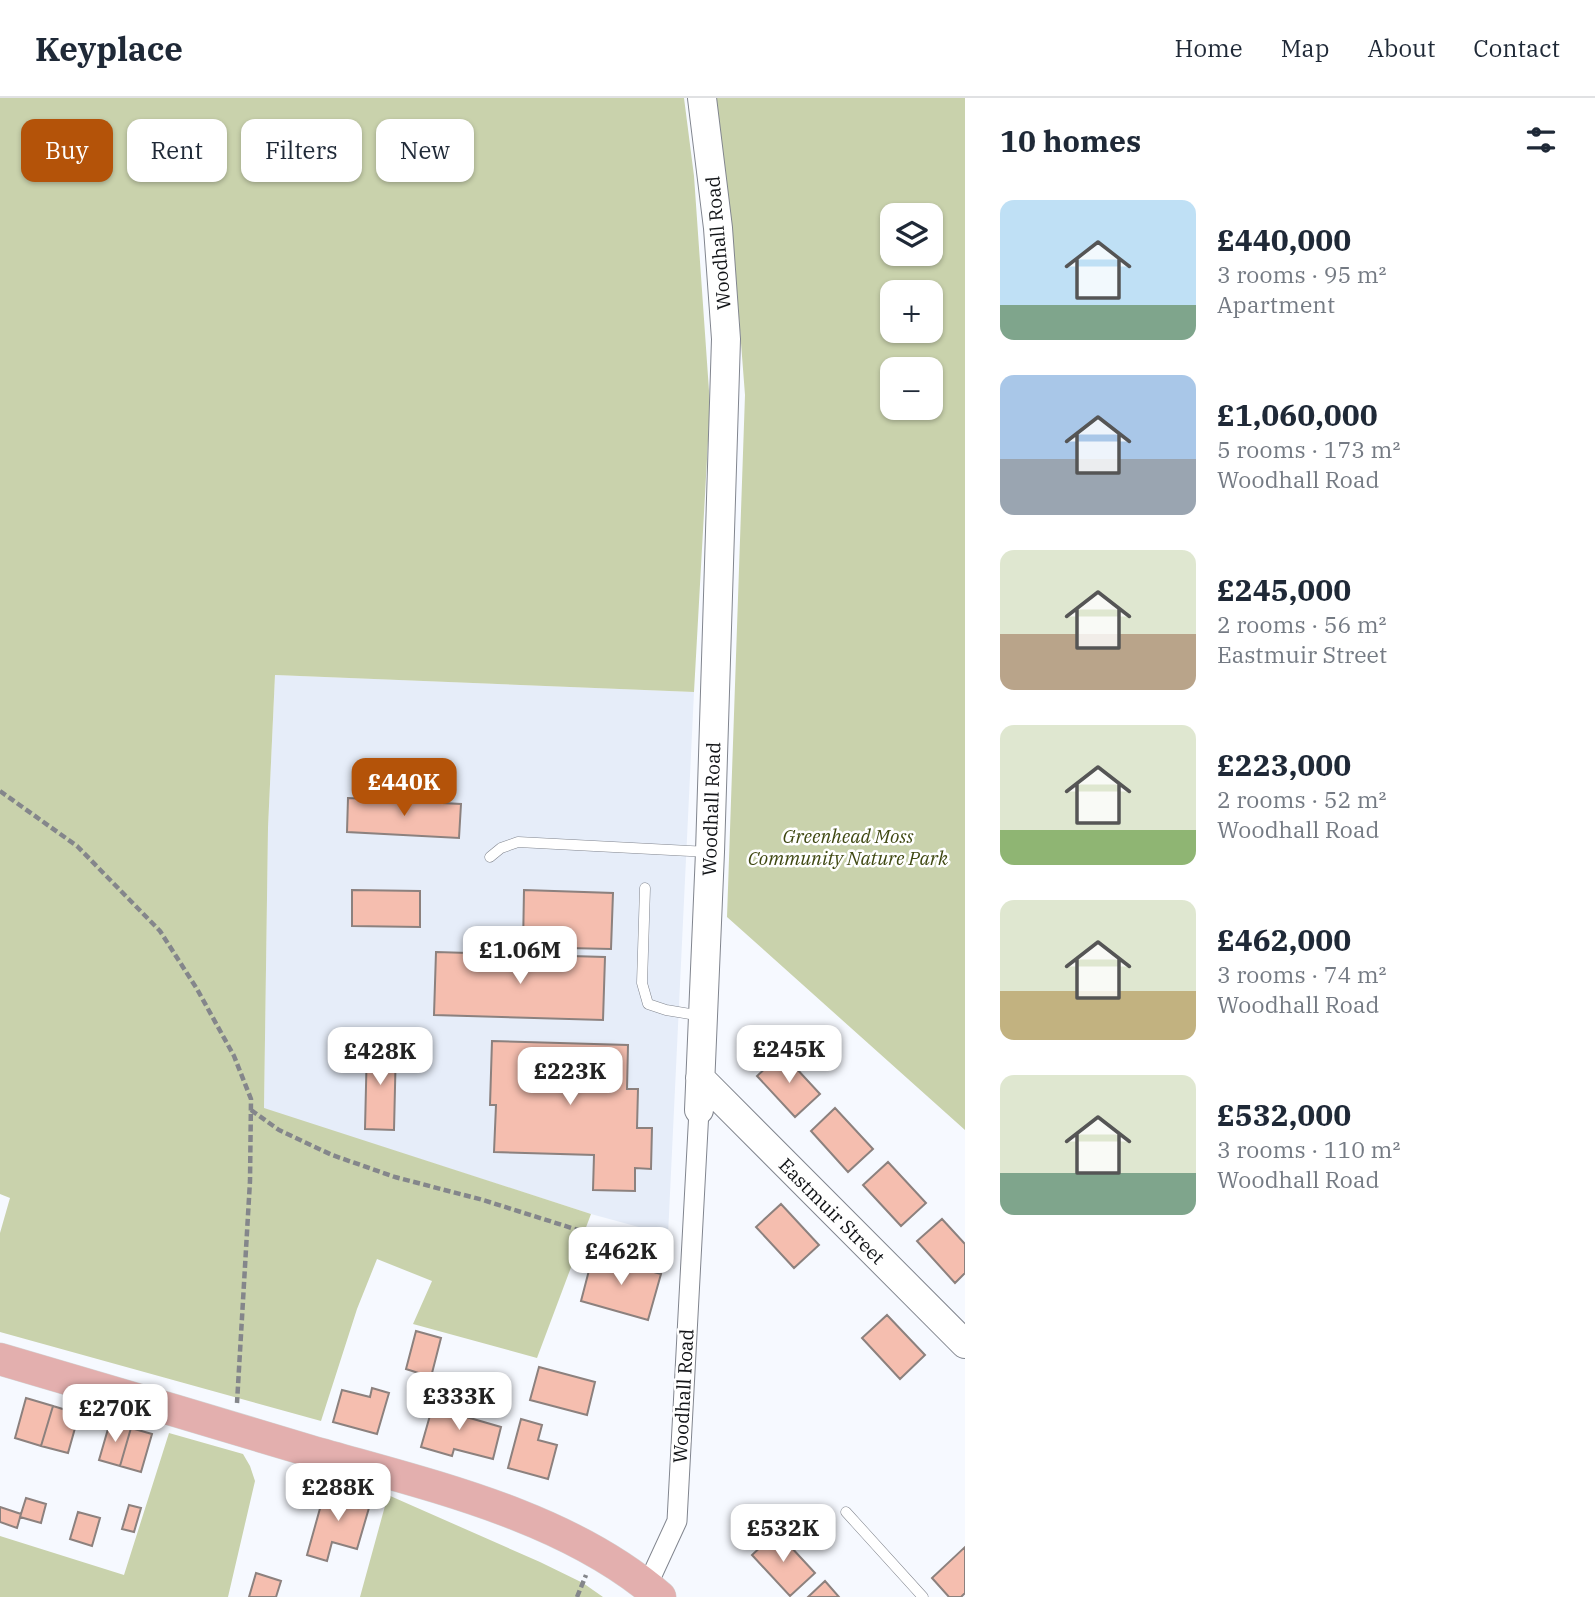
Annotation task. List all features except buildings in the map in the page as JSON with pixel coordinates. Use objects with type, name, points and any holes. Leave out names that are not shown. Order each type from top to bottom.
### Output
[{"type":"main road","points":[[0,1359],[441,1489],[528,1518],[608,1558],[654,1592]]},
{"type":"street","name":"Woodhall Road","points":[[654,1592],[677,1521],[710,852],[726,339],[719,228],[702,98]]},
{"type":"street","name":"Eastmuir Street","points":[[700,1078],[965,1344]]},
{"type":"lane","points":[[490,857],[501,848],[518,842],[710,852]]},
{"type":"lane","points":[[645,888],[642,983],[648,1004],[703,1016]]},
{"type":"lane","points":[[846,1512],[923,1597]]},
{"type":"path","points":[[0,791],[77,846],[160,931],[197,989],[234,1056],[251,1099],[250,1181],[235,1429]]},
{"type":"path","points":[[251,1110],[279,1130],[332,1155],[395,1177],[483,1200],[690,1266]]},
{"type":"shaded area","points":[[275,675],[694,692],[668,1235],[591,1214],[264,1109],[268,828]]},
{"type":"green space","points":[[0,98],[684,98],[694,176],[710,405],[694,692],[275,675],[268,828],[264,1108],[591,1214],[537,1358],[413,1324],[432,1281],[377,1259],[357,1309],[321,1421],[0,1332],[0,1233],[10,1198],[0,1194]]},
{"type":"green space","name":"Greenhead Moss Community Nature Park","points":[[716,98],[965,98],[965,1130],[727,917],[745,395],[734,252]]},
{"type":"green space","points":[[169,1433],[243,1454],[250,1466],[255,1481],[228,1597],[0,1597],[0,1536],[124,1575]]},
{"type":"green space","points":[[388,1495],[540,1562],[583,1583],[603,1597],[360,1597]]}]
